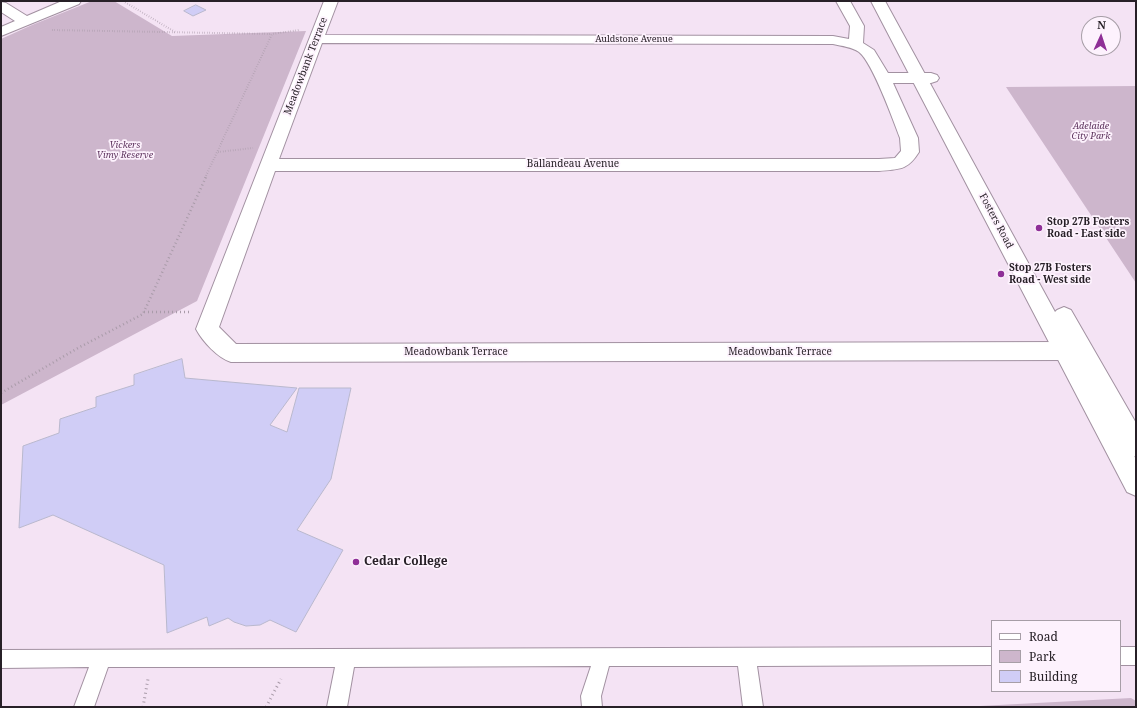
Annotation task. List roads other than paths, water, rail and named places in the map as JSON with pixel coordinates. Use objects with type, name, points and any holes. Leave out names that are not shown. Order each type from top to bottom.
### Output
[{"type":"street","points":[[1,32],[74,1]]},
{"type":"street","name":"Meadowbank Terrace","points":[[331,1],[309,34],[263,156],[207,329],[231,353],[1066,351]]},
{"type":"street","points":[[843,1],[856,26],[856,43],[869,52],[883,78],[925,77]]},
{"type":"street","name":"Fosters Road","points":[[878,1],[925,77],[1136,446]]},
{"type":"street","name":"Fosters Road","points":[[889,1],[925,77],[1136,484]]},
{"type":"street","points":[[1,6],[26,21]]},
{"type":"street","name":"Auldstone Avenue","points":[[309,34],[832,40],[856,43]]},
{"type":"street","name":"Ballandeau Avenue","points":[[263,156],[878,164],[900,163],[910,152],[909,138],[883,78]]},
{"type":"lane","points":[[592,707],[591,696],[603,656]]},
{"type":"lane","points":[[1,659],[991,656]]},
{"type":"lane","points":[[1121,656],[1136,656]]},
{"type":"lane","points":[[337,707],[346,657]]},
{"type":"lane","points":[[746,657],[754,707]]},
{"type":"lane","points":[[84,707],[102,658]]},
{"type":"place","name":"Stop 27B Fosters Road - East side","points":[[1039,228]]},
{"type":"place","name":"Stop 27B Fosters Road - West side","points":[[1001,274]]},
{"type":"place","name":"Cedar College","points":[[356,562]]},
{"type":"park label","name":"Adelaide City Park","points":[[1091,132]]},
{"type":"park label","name":"Vickers Vimy Reserve","points":[[125,150]]}]
